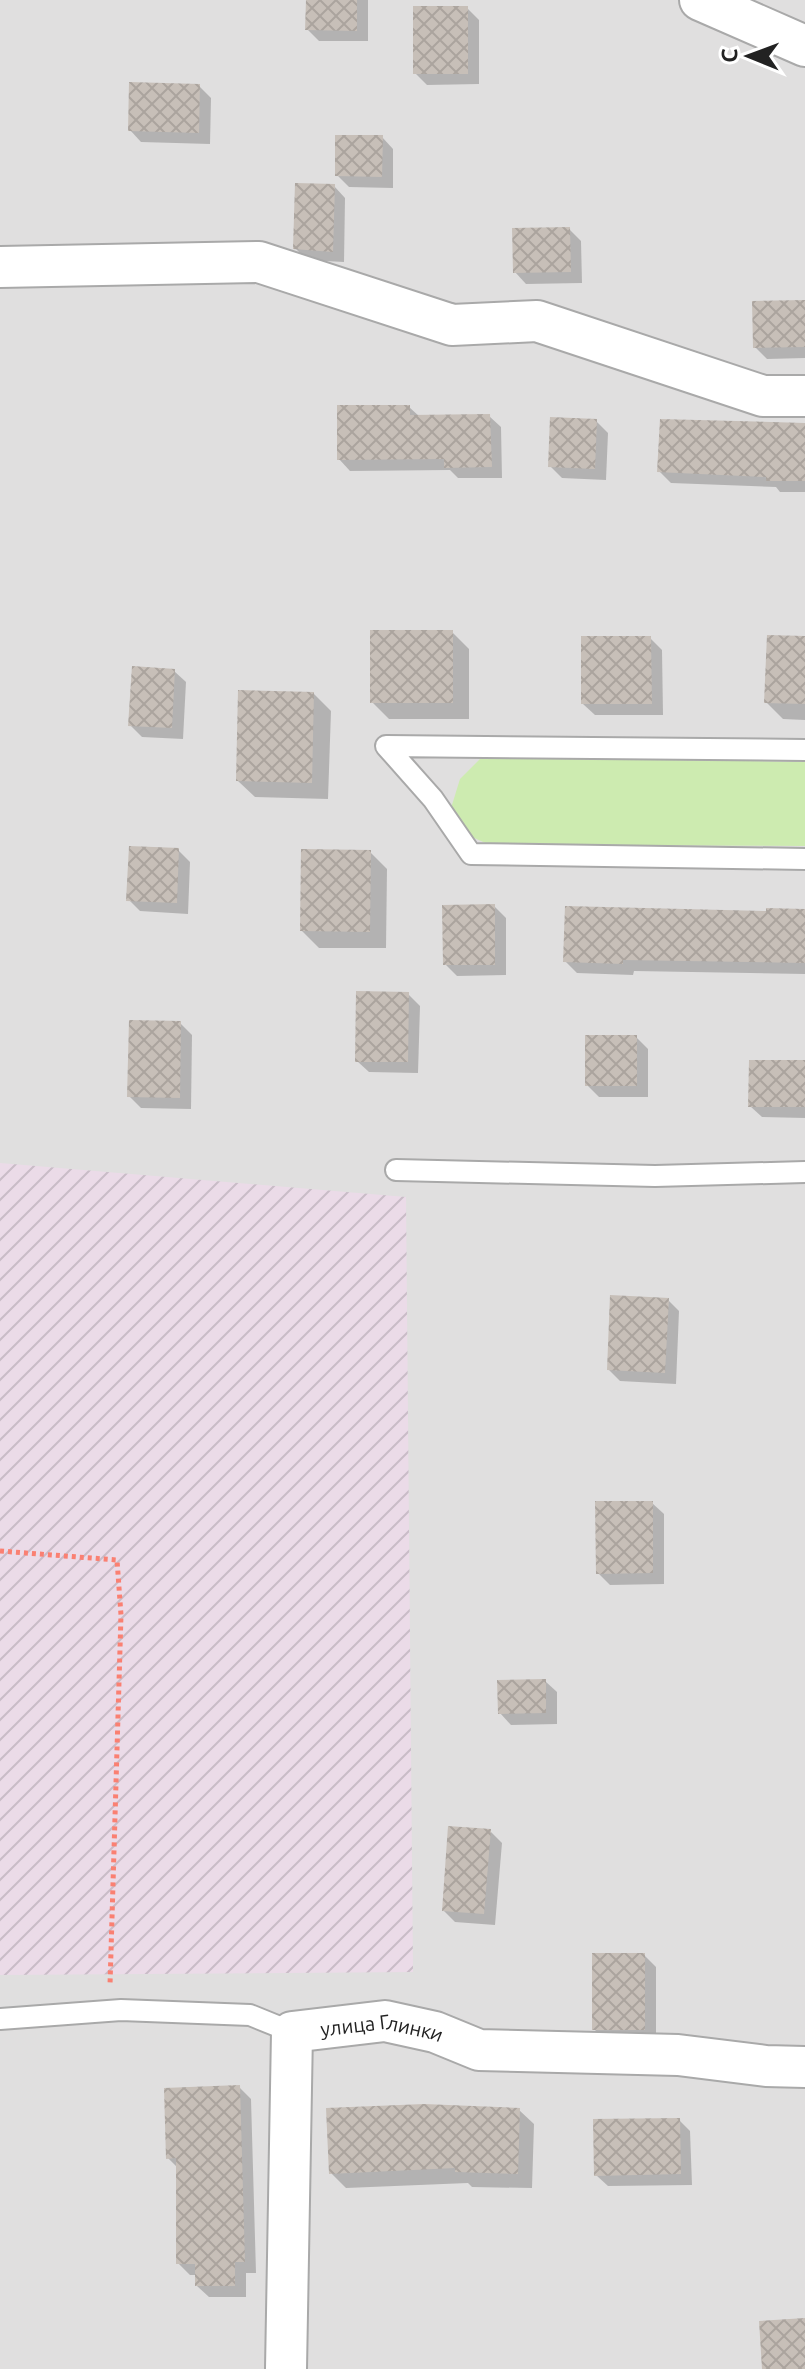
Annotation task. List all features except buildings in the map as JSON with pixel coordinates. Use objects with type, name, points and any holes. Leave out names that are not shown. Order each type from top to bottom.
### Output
[{"type":"street","points":[[700,0],[805,46]]},
{"type":"street","points":[[0,267],[259,262],[452,325],[537,321],[763,396],[805,396]]},
{"type":"street","name":"улица Глинки","points":[[286,2369],[292,2032],[385,2021],[435,2032],[479,2050],[678,2055],[766,2066],[805,2067]]},
{"type":"lane","points":[[805,750],[386,746],[433,799],[471,854],[805,859]]},
{"type":"lane","points":[[396,1170],[655,1176],[805,1172]]},
{"type":"lane","points":[[0,2019],[109,2010],[250,2015],[292,2032]]},
{"type":"path","points":[[0,1551],[117,1560],[121,1615],[109,2010]]},
{"type":"shaded area","points":[[0,0],[805,0],[805,2369],[0,2369]]},
{"type":"shaded area","points":[[0,1163],[406,1197],[413,1972],[0,1975]]},
{"type":"green space","points":[[482,757],[805,762],[805,846],[490,845],[463,833],[451,808],[460,779]]}]
